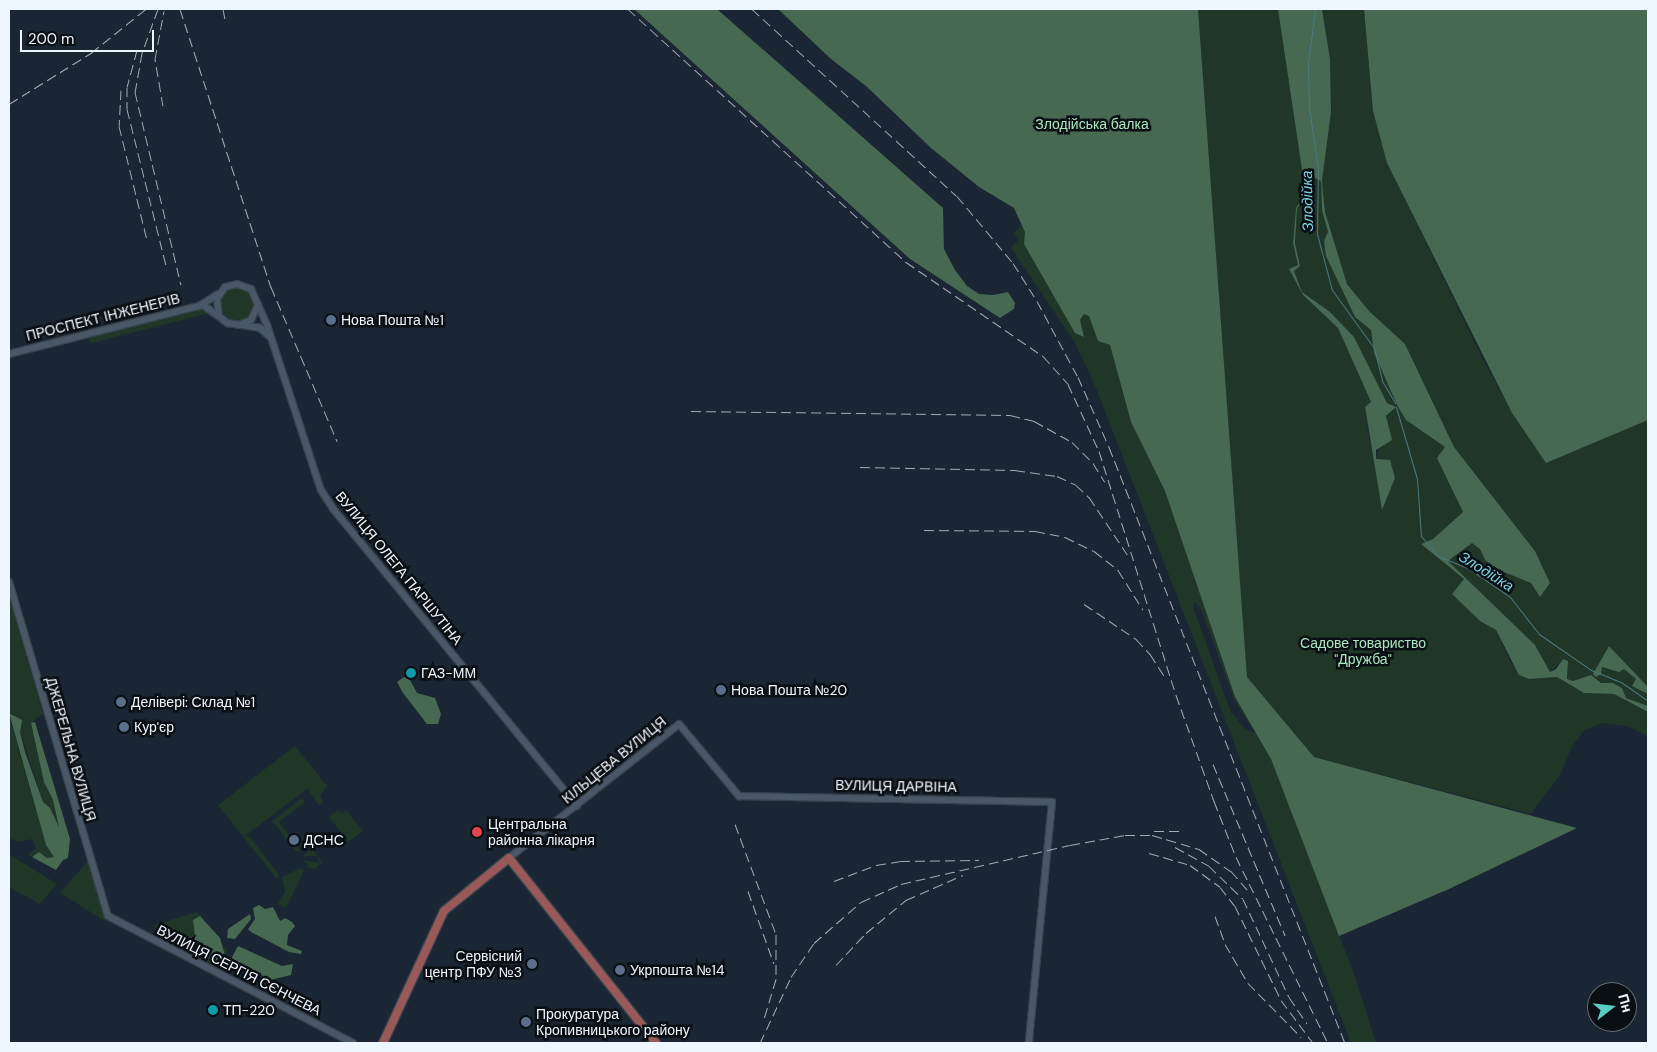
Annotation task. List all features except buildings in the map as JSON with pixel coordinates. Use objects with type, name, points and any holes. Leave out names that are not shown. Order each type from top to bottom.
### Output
[{"type":"main road","name":"КІЛЬЦЕВА ВУЛИЦЯ","points":[[384,1043],[444,911],[509,858]]},
{"type":"main road","points":[[509,858],[656,1043]]},
{"type":"street","points":[[219,316],[216,304],[220,293],[230,285],[244,285],[257,301],[257,311],[251,320],[239,325]]},
{"type":"street","name":"ПРОСПЕКТ ІНЖЕНЕРІВ","points":[[9,354],[203,305],[220,293]]},
{"type":"street","name":"ВУЛИЦЯ ОЛЕГА ПАРШУТІНА","points":[[257,301],[272,341],[309,458],[333,508],[577,806]]},
{"type":"street","points":[[203,305],[228,323],[260,328],[272,341]]},
{"type":"street","name":"ДЖЕРЕЛЬНА ВУЛИЦЯ","points":[[9,582],[104,911],[113,920]]},
{"type":"street","name":"КІЛЬЦЕВА ВУЛИЦЯ","points":[[509,858],[679,724],[739,796]]},
{"type":"street","name":"ВУЛИЦЯ ДАРВІНА","points":[[739,796],[1052,802],[1029,1043]]},
{"type":"street","name":"ВУЛИЦЯ СЕРГІЯ СЄНЧЕВА","points":[[113,920],[353,1043]]},
{"type":"green space","points":[[634,9],[717,9],[943,208],[944,249],[955,270],[967,286],[979,294],[993,295],[1008,292],[1015,303],[1014,309],[1000,318],[910,259]]},
{"type":"green space","name":"Злодійська балка","points":[[778,9],[1198,9],[1247,677],[1314,757],[1577,828],[1449,889],[1339,936],[1271,759],[1235,697],[1165,491],[1131,422],[1110,345],[1098,341],[1089,316],[1084,314],[1080,320],[1084,337],[1075,333],[1024,244],[1025,232],[1014,208],[979,187],[931,148],[866,86],[831,59]]},
{"type":"green space","name":"Садове товариство \"Дружба\"","points":[[1198,9],[1278,9],[1302,170],[1302,199],[1296,209],[1293,243],[1298,265],[1289,269],[1303,295],[1338,328],[1371,402],[1365,407],[1369,439],[1376,459],[1391,404],[1387,403],[1369,373],[1354,337],[1330,312],[1302,292],[1294,271],[1300,266],[1295,243],[1297,209],[1303,199],[1304,179],[1311,176],[1321,181],[1322,210],[1342,289],[1355,317],[1371,330],[1374,353],[1398,407],[1406,420],[1445,447],[1438,459],[1463,512],[1433,539],[1421,544],[1464,579],[1452,594],[1480,621],[1496,630],[1511,663],[1529,679],[1557,677],[1584,693],[1614,694],[1648,712],[1648,736],[1627,726],[1602,723],[1585,730],[1572,746],[1561,773],[1531,814],[1314,757],[1247,677]]},
{"type":"green space","points":[[1278,9],[1322,9],[1330,59],[1331,112],[1322,181],[1325,212],[1347,284],[1369,311],[1405,344],[1454,447],[1535,551],[1550,583],[1540,597],[1531,583],[1499,570],[1485,560],[1480,549],[1472,543],[1448,561],[1535,645],[1550,672],[1556,669],[1563,659],[1568,661],[1567,679],[1573,681],[1591,675],[1601,683],[1613,683],[1622,688],[1626,698],[1648,706],[1648,712],[1614,694],[1584,693],[1557,677],[1529,679],[1519,675],[1496,630],[1480,621],[1452,594],[1464,579],[1421,544],[1433,539],[1463,512],[1437,458],[1445,447],[1406,420],[1398,407],[1374,353],[1371,330],[1355,317],[1326,256],[1324,241],[1328,232],[1322,210],[1321,181],[1311,176],[1304,179],[1303,199],[1297,209],[1295,243],[1300,266],[1294,271],[1302,292],[1330,312],[1354,337],[1387,403],[1396,407],[1386,416],[1392,440],[1376,450],[1376,459],[1390,460],[1395,478],[1382,510],[1365,407],[1371,402],[1338,328],[1303,295],[1289,269],[1298,265],[1293,243],[1296,208],[1302,199],[1302,170]]},
{"type":"green space","points":[[1322,9],[1364,9],[1373,111],[1387,163],[1483,359],[1512,413],[1546,463],[1648,420],[1648,687],[1609,646],[1593,674],[1602,667],[1619,672],[1624,668],[1636,679],[1632,686],[1648,694],[1648,706],[1626,698],[1622,688],[1613,683],[1601,683],[1591,675],[1573,681],[1567,679],[1568,668],[1563,659],[1550,672],[1535,645],[1448,561],[1472,543],[1480,549],[1485,560],[1499,570],[1531,583],[1540,597],[1550,583],[1535,551],[1454,447],[1405,344],[1369,311],[1347,284],[1325,212],[1322,181],[1331,112],[1330,59]]},
{"type":"green space","points":[[1364,9],[1648,9],[1648,420],[1546,463],[1512,413],[1387,163],[1373,111]]},
{"type":"green space","points":[[1022,225],[1083,331],[1080,320],[1084,314],[1090,316],[1098,341],[1110,345],[1131,422],[1165,491],[1235,697],[1271,758],[1354,974],[1376,1043],[1351,1043],[1096,388],[1075,343],[1011,248],[1018,240],[1014,232]],"holes":[[[1195,602],[1201,609],[1234,699],[1255,733],[1244,728],[1230,710],[1193,607]]]},
{"type":"green space","points":[[237,287],[249,292],[254,304],[249,316],[237,321],[225,316],[220,304],[225,292]]},
{"type":"green space","points":[[203,307],[210,313],[92,343],[89,341],[90,336]]},
{"type":"green space","points":[[9,597],[43,714],[31,723],[44,782],[53,800],[60,828],[50,808],[43,802],[15,715],[9,713]]},
{"type":"green space","points":[[1609,646],[1648,687],[1648,694],[1632,686],[1636,679],[1624,669],[1619,672],[1602,667],[1601,674],[1596,677],[1593,674]]},
{"type":"green space","points":[[404,677],[410,680],[417,693],[435,698],[441,714],[438,724],[427,724],[403,693],[397,682]]},
{"type":"green space","points":[[9,713],[22,720],[20,732],[25,752],[43,802],[50,808],[59,827],[53,800],[44,782],[31,723],[35,722],[70,839],[68,858],[63,860],[56,870],[32,857],[39,852],[47,858],[54,857],[46,845]]},
{"type":"green space","points":[[9,716],[46,845],[54,857],[47,858],[39,852],[32,857],[28,855],[36,848],[32,839],[19,842],[9,838]]},
{"type":"green space","points":[[295,746],[327,786],[320,795],[323,802],[319,805],[307,789],[245,836],[250,837],[279,875],[277,879],[218,805]]},
{"type":"green space","points":[[302,798],[305,802],[279,822],[300,850],[307,845],[310,846],[322,862],[315,869],[307,868],[309,865],[301,860],[320,863],[317,856],[303,856],[310,849],[308,847],[297,852],[272,821]]},
{"type":"green space","points":[[338,810],[342,814],[346,810],[363,831],[348,842],[329,817]]},
{"type":"green space","points":[[9,854],[57,884],[40,904],[9,887]]},
{"type":"green space","points":[[88,861],[105,921],[60,893]]},
{"type":"green space","points":[[301,868],[304,871],[286,908],[278,904],[285,892],[282,877]]},
{"type":"green space","points":[[259,905],[265,909],[273,907],[280,921],[285,918],[292,922],[295,926],[288,935],[287,945],[302,951],[301,954],[289,952],[248,929],[255,919],[253,908]]},
{"type":"green space","points":[[197,912],[227,951],[218,968],[163,942],[154,925]]},
{"type":"green space","points":[[250,914],[251,919],[235,939],[227,938],[228,929]]},
{"type":"green space","points":[[200,916],[220,938],[225,956],[218,963],[174,942],[195,936],[193,920]]},
{"type":"green space","points":[[238,946],[282,966],[293,964],[291,975],[270,980],[248,967],[234,965],[231,959]]},
{"type":"waterway","name":"Злодійка","points":[[1315,9],[1308,64],[1309,107],[1318,169],[1317,234],[1332,290],[1374,348],[1382,381],[1395,403]]},
{"type":"waterway","name":"Злодійка","points":[[1396,407],[1417,479],[1421,536],[1438,556],[1468,568],[1510,597],[1539,634],[1591,670],[1621,682],[1648,701]]},
{"type":"railway","points":[[9,104],[91,53],[146,9]]},
{"type":"railway","points":[[158,9],[142,53],[135,92],[181,285]]},
{"type":"railway","points":[[180,9],[271,287],[337,441]]},
{"type":"railway","points":[[223,9],[225,19]]},
{"type":"railway","points":[[628,9],[906,262],[1043,356],[1068,384],[1099,451],[1176,695],[1236,857],[1328,1043]]},
{"type":"railway","points":[[752,9],[957,196],[1013,263],[1037,301],[1078,377],[1109,447],[1345,1043]]},
{"type":"railway","points":[[163,106],[155,59],[164,11]]},
{"type":"railway","points":[[137,50],[127,87],[127,109],[166,265]]},
{"type":"railway","points":[[121,90],[119,126],[147,240]]},
{"type":"railway","points":[[691,411],[1010,415],[1034,421],[1072,442],[1093,463],[1105,482]]},
{"type":"railway","points":[[860,467],[1015,470],[1057,476],[1076,485],[1089,497],[1127,554]]},
{"type":"railway","points":[[924,530],[1035,531],[1065,537],[1094,551],[1118,570],[1143,610]]},
{"type":"railway","points":[[1084,604],[1136,639],[1150,654],[1166,679]]},
{"type":"railway","points":[[1213,764],[1285,935]]},
{"type":"railway","points":[[735,824],[776,934],[776,979],[764,1019]]},
{"type":"railway","points":[[1154,831],[1179,831]]},
{"type":"railway","points":[[760,1043],[791,977],[814,943],[861,902],[901,884],[1070,845],[1125,835],[1152,835],[1199,849],[1231,871],[1249,892]]},
{"type":"railway","points":[[1175,847],[1209,866],[1243,899],[1289,997],[1307,1024]]},
{"type":"railway","points":[[1149,853],[1190,865],[1220,887],[1235,906],[1281,1000],[1313,1043]]},
{"type":"railway","points":[[834,881],[876,865],[900,861],[979,860]]},
{"type":"railway","points":[[836,965],[866,933],[906,900],[963,875]]},
{"type":"railway","points":[[748,891],[774,964]]},
{"type":"railway","points":[[1215,916],[1225,944],[1248,983],[1301,1037]]},
{"type":"place","name":"Нова Пошта №1","points":[[331,320]]},
{"type":"place","name":"ГАЗ-ММ","points":[[411,673]]},
{"type":"place","name":"Нова Пошта №20","points":[[721,690]]},
{"type":"place","name":"Делівері: Склад №1","points":[[121,702]]},
{"type":"place","name":"Кур'єр","points":[[124,727]]},
{"type":"place","name":"Центральна районна лікарня","points":[[477,832]]},
{"type":"place","name":"ДСНС","points":[[294,840]]},
{"type":"place","name":"Сервісний центр ПФУ №3","points":[[532,964]]},
{"type":"place","name":"Укрпошта №14","points":[[620,970]]},
{"type":"place","name":"ТП-220","points":[[213,1010]]},
{"type":"place","name":"Прокуратура Кропивницького району","points":[[526,1022]]}]
